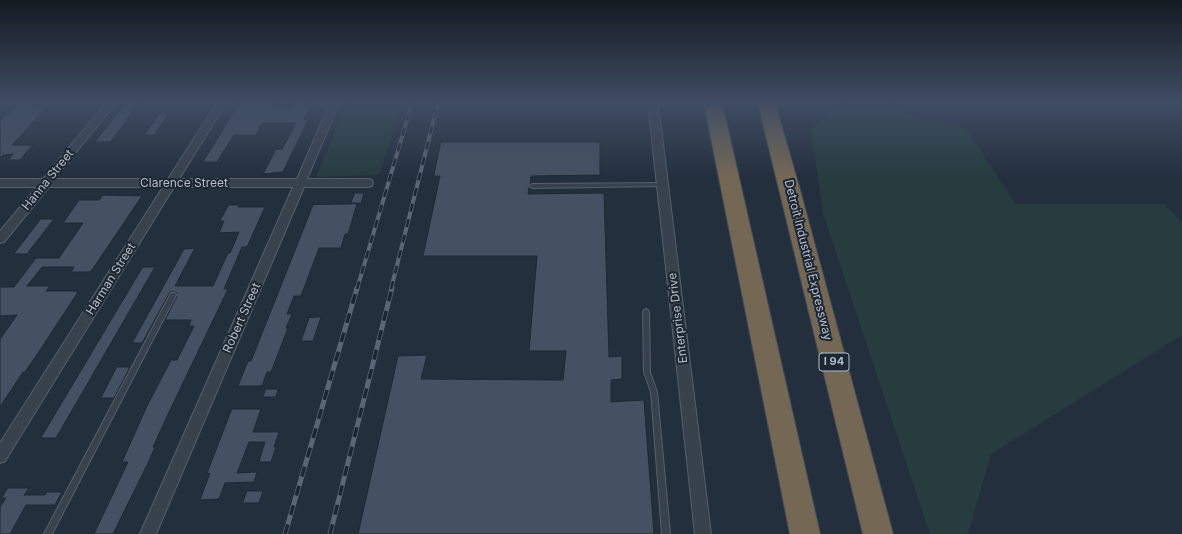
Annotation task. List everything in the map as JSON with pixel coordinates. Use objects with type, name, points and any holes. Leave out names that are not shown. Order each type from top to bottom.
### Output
[{"type":"highway","points":[[713,128],[738,224]]},
{"type":"highway","points":[[718,128],[805,534]]},
{"type":"highway","name":"Detroit Industrial Expressway","points":[[773,128],[878,534]]},
{"type":"street","name":"Hanna Street","points":[[0,239],[90,128]]},
{"type":"street","name":"Harman Street","points":[[0,456],[205,128]]},
{"type":"street","name":"Robert Street","points":[[148,534],[324,128]]},
{"type":"street","name":"Enterprise Drive","points":[[657,128],[703,534]]},
{"type":"street","name":"Clarence Street","points":[[0,183],[368,183]]},
{"type":"lane","points":[[532,186],[663,185]]},
{"type":"lane","points":[[48,534],[173,295]]},
{"type":"lane","points":[[646,312],[647,372],[654,392],[666,534]]},
{"type":"green space","points":[[337,128],[394,128],[379,175],[316,177]]},
{"type":"green space","points":[[965,128],[1016,204],[1165,204],[1182,222],[1182,335],[991,454],[968,533],[930,534],[823,213],[811,129]]},
{"type":"building","points":[[0,128],[28,128],[12,145],[33,145],[20,160],[8,160],[13,154],[3,155],[0,158]]},
{"type":"building","points":[[106,128],[121,128],[110,142],[95,142]]},
{"type":"building","points":[[149,128],[159,128],[154,135],[144,135]]},
{"type":"building","points":[[224,128],[260,128],[256,135],[234,135],[217,162],[203,162]]},
{"type":"building","points":[[293,128],[304,128],[283,172],[263,174],[276,149],[282,149]]},
{"type":"building","points":[[441,142],[600,142],[600,175],[531,176],[530,184],[528,186],[528,194],[604,193],[609,357],[622,356],[622,379],[611,380],[611,402],[644,400],[654,534],[358,534],[398,356],[427,355],[421,379],[563,380],[566,351],[529,351],[537,256],[423,256],[440,176],[434,176]]},
{"type":"building","points":[[355,193],[364,193],[361,203],[351,203]]},
{"type":"building","points":[[103,195],[142,196],[92,270],[89,272],[71,272],[74,267],[42,267],[27,286],[50,286],[46,291],[78,292],[0,407],[0,339],[17,315],[0,316],[0,287],[14,287],[36,258],[59,258],[83,223],[63,223],[79,200],[99,200]]},
{"type":"building","points":[[357,204],[348,234],[345,234],[341,248],[319,248],[301,296],[294,296],[287,314],[292,314],[286,328],[288,328],[271,372],[267,372],[262,386],[238,386],[248,361],[251,361],[313,205]]},
{"type":"building","points":[[229,205],[239,205],[238,207],[265,207],[247,247],[242,247],[224,289],[228,289],[153,447],[155,447],[149,461],[113,534],[94,534],[128,462],[122,462],[147,406],[171,360],[177,360],[194,326],[189,326],[191,320],[165,320],[177,296],[176,292],[170,292],[142,343],[132,343],[184,249],[195,248],[175,286],[213,286],[239,232],[219,233],[224,221],[220,221]]},
{"type":"building","points":[[41,219],[54,219],[27,254],[14,254]]},
{"type":"building","points":[[143,267],[155,267],[56,438],[41,438]]},
{"type":"building","points":[[321,317],[313,341],[301,341],[309,318]]},
{"type":"building","points":[[117,367],[130,367],[114,398],[101,398]]},
{"type":"building","points":[[266,389],[278,389],[276,397],[263,397]]},
{"type":"building","points":[[232,409],[261,409],[253,432],[279,432],[271,462],[259,462],[265,442],[249,442],[237,473],[257,472],[254,482],[225,483],[219,499],[200,500],[210,473],[207,474]]},
{"type":"building","points":[[8,488],[29,488],[24,495],[45,495],[47,492],[62,492],[55,505],[26,505],[10,534],[0,534],[0,507],[6,498],[2,498]]},
{"type":"building","points":[[247,491],[263,491],[259,503],[243,503]]},
{"type":"railway","points":[[357,289],[405,128]]},
{"type":"railway","points":[[391,289],[432,128]]},
{"type":"railway","points":[[285,534],[357,288]]},
{"type":"railway","points":[[330,534],[392,288]]}]
